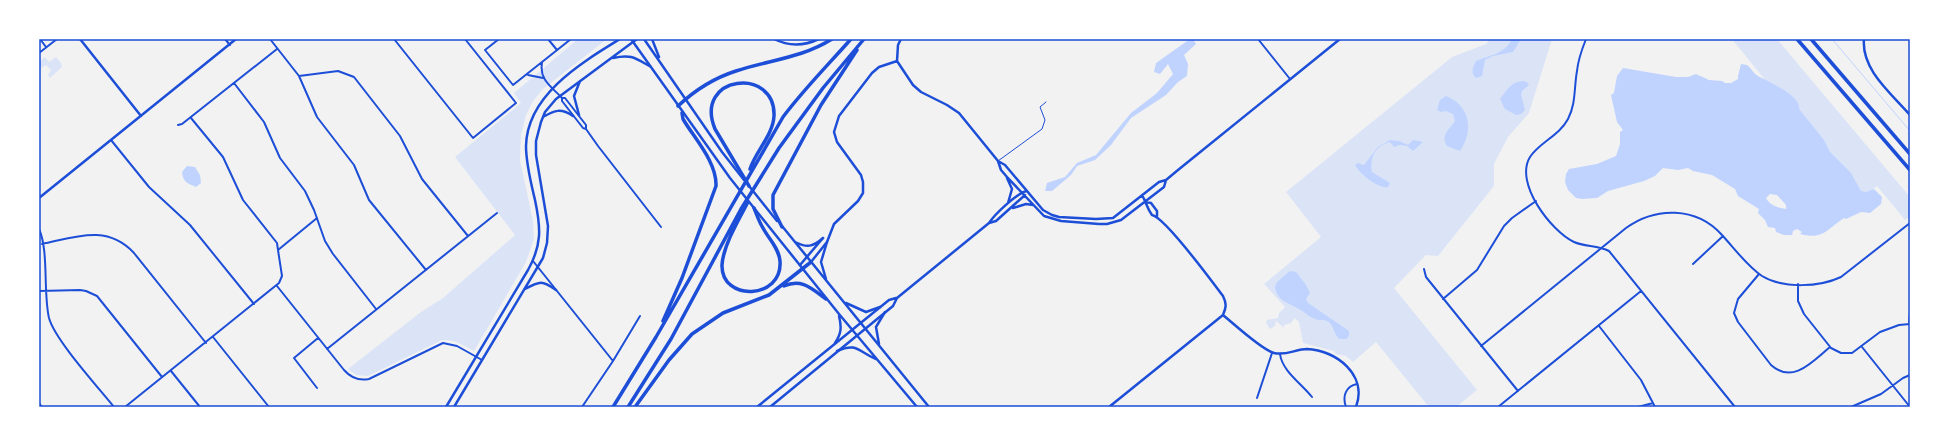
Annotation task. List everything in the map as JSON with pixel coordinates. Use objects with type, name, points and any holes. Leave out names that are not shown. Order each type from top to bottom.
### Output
[{"type":"highway","points":[[678,106],[712,81],[727,74],[795,56],[819,47],[832,39]]},
{"type":"highway","points":[[613,407],[656,337],[783,117],[808,85],[826,68],[851,39]]},
{"type":"highway","points":[[628,407],[682,319],[738,215],[761,176],[810,104],[864,39]]},
{"type":"highway","points":[[782,227],[773,209],[773,195],[821,105],[864,39]]},
{"type":"highway","points":[[1797,39],[1910,170]]},
{"type":"highway","points":[[1811,40],[1910,154]]},
{"type":"highway","points":[[747,178],[752,161],[771,128],[774,116],[773,107],[765,93],[758,86],[745,82],[734,83],[721,90],[714,100],[710,114],[715,130],[738,171],[749,186]]},
{"type":"highway","points":[[656,337],[682,278],[716,186],[716,177],[712,168],[683,119],[682,113]]},
{"type":"highway","points":[[754,208],[763,228],[778,253],[780,263],[779,271],[773,283],[760,291],[746,292],[734,287],[727,279],[723,270],[723,259],[737,223],[761,176]]},
{"type":"highway","points":[[635,407],[669,360],[692,334],[723,313],[761,299],[776,290],[811,262]]},
{"type":"highway","points":[[776,290],[800,282],[826,299]]},
{"type":"street","points":[[40,39],[46,47]]},
{"type":"street","points":[[39,53],[57,39]]},
{"type":"street","points":[[80,39],[141,116]]},
{"type":"street","points":[[225,39],[230,45]]},
{"type":"street","points":[[39,198],[236,39]]},
{"type":"street","points":[[270,39],[299,76],[317,117],[354,165],[369,200],[426,270]]},
{"type":"street","points":[[394,39],[473,138],[516,103],[465,39]]},
{"type":"street","points":[[499,39],[485,50],[513,85],[571,39]]},
{"type":"street","points":[[548,39],[557,50]]},
{"type":"street","points":[[611,45],[614,39]]},
{"type":"street","points":[[446,407],[533,261],[537,251],[540,232],[526,156],[526,145],[530,122],[535,111],[545,96],[552,89],[620,39]]},
{"type":"street","points":[[454,407],[538,267],[547,243],[548,226],[536,155],[538,131],[543,118],[552,103],[632,40],[637,39]]},
{"type":"street","points":[[644,39],[738,171]]},
{"type":"street","points":[[652,39],[661,62]]},
{"type":"street","points":[[774,39],[795,45],[804,44],[819,39]]},
{"type":"street","points":[[901,39],[898,45],[897,61],[913,84],[921,92],[959,113],[998,161],[1005,165],[1043,210],[1052,216],[1096,219],[1113,218],[1159,182],[1166,180],[1340,39]]},
{"type":"street","points":[[1258,39],[1290,79]]},
{"type":"street","points":[[1586,39],[1579,58],[1574,103],[1568,119],[1558,133],[1533,153],[1526,165],[1525,172],[1527,185],[1550,221],[1573,241],[1602,247],[1609,251],[1735,407]]},
{"type":"street","points":[[1864,39],[1865,50],[1870,67],[1910,115]]},
{"type":"street","points":[[632,40],[652,67],[682,113],[730,178],[826,299],[917,407]]},
{"type":"street","points":[[178,125],[191,118],[277,49]]},
{"type":"street","points":[[611,58],[626,55],[635,57],[652,67]]},
{"type":"street","points":[[827,282],[821,262],[828,236],[837,220],[858,202],[864,188],[858,170],[837,142],[834,132],[836,121],[872,72],[879,67],[897,61]]},
{"type":"street","points":[[542,62],[541,70],[543,78],[552,89],[561,97],[565,98],[586,125],[586,129]]},
{"type":"street","points":[[299,76],[338,71],[354,77],[400,136],[422,179],[468,236]]},
{"type":"street","points":[[526,75],[543,78]]},
{"type":"street","points":[[579,115],[574,96],[581,80]]},
{"type":"street","points":[[234,83],[264,122],[280,158],[305,191],[325,241],[333,254],[376,309]]},
{"type":"street","points":[[561,97],[562,101],[573,116],[583,128],[586,129],[661,228]]},
{"type":"street","points":[[543,118],[553,111],[561,110],[573,116]]},
{"type":"street","points":[[125,407],[129,406],[162,377],[277,286],[282,276],[276,243],[244,200],[227,163],[191,118]]},
{"type":"street","points":[[111,140],[149,187],[190,225],[254,304]]},
{"type":"street","points":[[998,161],[1000,170],[1006,177],[1044,216],[1054,220],[1107,224],[1120,220],[1146,202],[1164,187],[1166,180]]},
{"type":"street","points":[[1006,177],[1012,189],[1007,206]]},
{"type":"street","points":[[749,186],[929,407]]},
{"type":"street","points":[[770,407],[837,350],[885,312],[892,306],[897,298],[989,223],[993,217],[1022,192],[1026,191]]},
{"type":"street","points":[[989,223],[996,221],[1011,209],[1025,196],[1026,191]]},
{"type":"street","points":[[1109,407],[1223,315],[1226,309],[1226,302],[1223,296],[1157,216],[1152,215],[1142,196]]},
{"type":"street","points":[[1443,299],[1477,270],[1484,262],[1496,236],[1508,222],[1536,200]]},
{"type":"street","points":[[1146,202],[1151,203],[1157,211],[1157,216]]},
{"type":"street","points":[[1011,209],[1020,205],[1033,205]]},
{"type":"street","points":[[326,349],[497,213]]},
{"type":"street","points":[[1481,346],[1602,247],[1634,222],[1642,218],[1662,213],[1682,213],[1700,219],[1715,228],[1759,274],[1778,282],[1798,284],[1824,284],[1841,277],[1910,223]]},
{"type":"street","points":[[278,250],[317,218]]},
{"type":"street","points":[[39,229],[42,244],[49,318],[56,333],[114,407]]},
{"type":"street","points":[[42,244],[95,234],[104,235],[120,241],[134,253],[206,342]]},
{"type":"street","points":[[794,241],[806,247],[813,246],[828,236]]},
{"type":"street","points":[[1693,264],[1723,236]]},
{"type":"street","points":[[800,265],[808,258],[823,238]]},
{"type":"street","points":[[811,262],[827,242]]},
{"type":"street","points":[[533,261],[613,361]]},
{"type":"street","points":[[1424,269],[1426,277],[1518,391]]},
{"type":"street","points":[[1759,274],[1738,299],[1734,313],[1738,322],[1771,365],[1776,369],[1787,373],[1799,371],[1830,347]]},
{"type":"street","points":[[524,290],[540,282],[546,283],[556,290]]},
{"type":"street","points":[[1798,284],[1797,294],[1800,308],[1830,347],[1836,351],[1847,353],[1857,350],[1880,332],[1909,324],[1908,316],[1910,312]]},
{"type":"street","points":[[277,286],[326,349],[352,378],[364,380],[374,377],[443,343],[452,344],[482,360]]},
{"type":"street","points":[[39,291],[80,290],[97,296],[162,377]]},
{"type":"street","points":[[1498,407],[1641,291]]},
{"type":"street","points":[[757,407],[880,307],[889,300],[897,298]]},
{"type":"street","points":[[841,300],[849,306],[866,312],[880,307]]},
{"type":"street","points":[[879,346],[876,327],[885,312]]},
{"type":"street","points":[[835,343],[841,335],[842,327],[839,314]]},
{"type":"street","points":[[1223,315],[1272,353],[1280,354],[1306,349],[1338,358],[1350,368],[1357,384],[1358,396],[1356,407]]},
{"type":"street","points":[[582,407],[613,361],[640,316]]},
{"type":"street","points":[[1599,326],[1630,365],[1655,407]]},
{"type":"street","points":[[213,337],[269,407]]},
{"type":"street","points":[[317,388],[294,358],[318,338]]},
{"type":"street","points":[[837,350],[852,346],[876,359]]},
{"type":"street","points":[[1862,347],[1910,407]]},
{"type":"street","points":[[1257,398],[1272,353]]},
{"type":"street","points":[[1280,354],[1282,363],[1286,369],[1312,397]]},
{"type":"street","points":[[171,370],[200,407]]},
{"type":"street","points":[[1851,407],[1881,394],[1892,385],[1910,375]]},
{"type":"street","points":[[1346,407],[1346,389],[1348,386],[1357,384]]},
{"type":"street","points":[[39,403],[42,407]]},
{"type":"street","points":[[1638,407],[1653,403]]},
{"type":"lane","points":[[998,161],[1042,128],[1046,120],[1040,107],[1046,102]]},
{"type":"shaded area","points":[[578,39],[607,39],[543,89],[533,101],[526,115],[521,135],[520,160],[533,221],[534,239],[526,262],[474,351],[454,341],[442,340],[368,376],[356,375],[348,369],[421,312],[443,298],[515,235],[455,157],[521,103],[514,93]]},
{"type":"shaded area","points":[[1490,39],[1552,39],[1529,113],[1508,137],[1494,164],[1494,186],[1438,256],[1426,255],[1394,288],[1477,390],[1456,407],[1429,407],[1376,342],[1353,362],[1346,356],[1336,354],[1334,351],[1303,343],[1299,322],[1295,318],[1291,323],[1284,325],[1284,328],[1276,321],[1275,326],[1270,329],[1266,323],[1267,320],[1278,318],[1279,313],[1285,307],[1264,284],[1321,237],[1286,192],[1452,57],[1486,44]]},
{"type":"shaded area","points":[[1732,39],[1777,39],[1910,197],[1910,216],[1905,220],[1877,186],[1861,199]]},
{"type":"shaded area","points":[[45,57],[49,62],[56,57],[61,63],[62,67],[50,78],[48,75],[51,70],[46,65],[39,69],[39,62]]},
{"type":"water","points":[[1190,39],[1193,39],[1196,44],[1184,55],[1188,64],[1187,76],[1178,82],[1166,95],[1131,118],[1111,145],[1095,160],[1077,166],[1071,175],[1052,191],[1045,191],[1047,183],[1065,177],[1077,163],[1096,155],[1131,113],[1157,93],[1173,74],[1168,64],[1160,74],[1154,72],[1156,63]]},
{"type":"water","points":[[1512,39],[1521,39],[1513,52],[1493,56],[1485,60],[1482,76],[1476,78],[1473,74],[1473,68],[1476,61],[1501,51]]},
{"type":"water","points":[[1741,64],[1747,65],[1758,76],[1790,94],[1798,104],[1799,109],[1824,140],[1830,152],[1851,173],[1861,191],[1866,192],[1874,189],[1882,197],[1881,204],[1870,213],[1861,212],[1846,219],[1844,218],[1819,235],[1808,236],[1800,234],[1802,232],[1797,229],[1793,231],[1792,235],[1784,235],[1776,232],[1775,228],[1768,227],[1765,220],[1758,213],[1759,209],[1738,196],[1735,189],[1712,175],[1693,171],[1688,168],[1678,170],[1663,168],[1655,176],[1644,181],[1608,191],[1597,198],[1576,198],[1568,190],[1565,182],[1566,174],[1569,169],[1597,164],[1616,156],[1620,144],[1620,132],[1623,130],[1617,122],[1611,95],[1614,93],[1617,76],[1623,68],[1676,77],[1688,77],[1696,74],[1709,80],[1722,81],[1725,83],[1731,83],[1738,79]],"holes":[[[1770,194],[1777,195],[1786,205],[1786,209],[1772,205],[1766,198]]]},
{"type":"water","points":[[1519,81],[1527,82],[1529,85],[1522,91],[1521,95],[1525,110],[1521,114],[1516,115],[1505,109],[1500,99],[1512,85]]},
{"type":"water","points":[[1446,96],[1454,100],[1460,106],[1465,112],[1467,119],[1467,135],[1460,151],[1447,146],[1444,139],[1446,133],[1455,121],[1453,114],[1446,111],[1441,112],[1437,110],[1440,100]]},
{"type":"water","points":[[1390,140],[1399,141],[1408,145],[1413,140],[1423,142],[1413,151],[1407,146],[1399,145],[1394,147],[1390,142],[1377,149],[1373,157],[1371,167],[1372,172],[1390,183],[1388,187],[1384,187],[1379,186],[1369,180],[1355,165],[1358,163],[1364,165],[1378,147]]},
{"type":"water","points":[[187,166],[195,167],[200,175],[201,183],[196,187],[188,183],[183,178],[182,172]]},
{"type":"water","points":[[1290,271],[1296,272],[1306,285],[1310,293],[1306,299],[1308,303],[1349,331],[1349,336],[1346,339],[1339,339],[1332,326],[1326,320],[1318,320],[1313,318],[1278,296],[1275,287],[1277,282]]},
{"type":"waterway","points":[[1832,39],[1910,131]]}]
